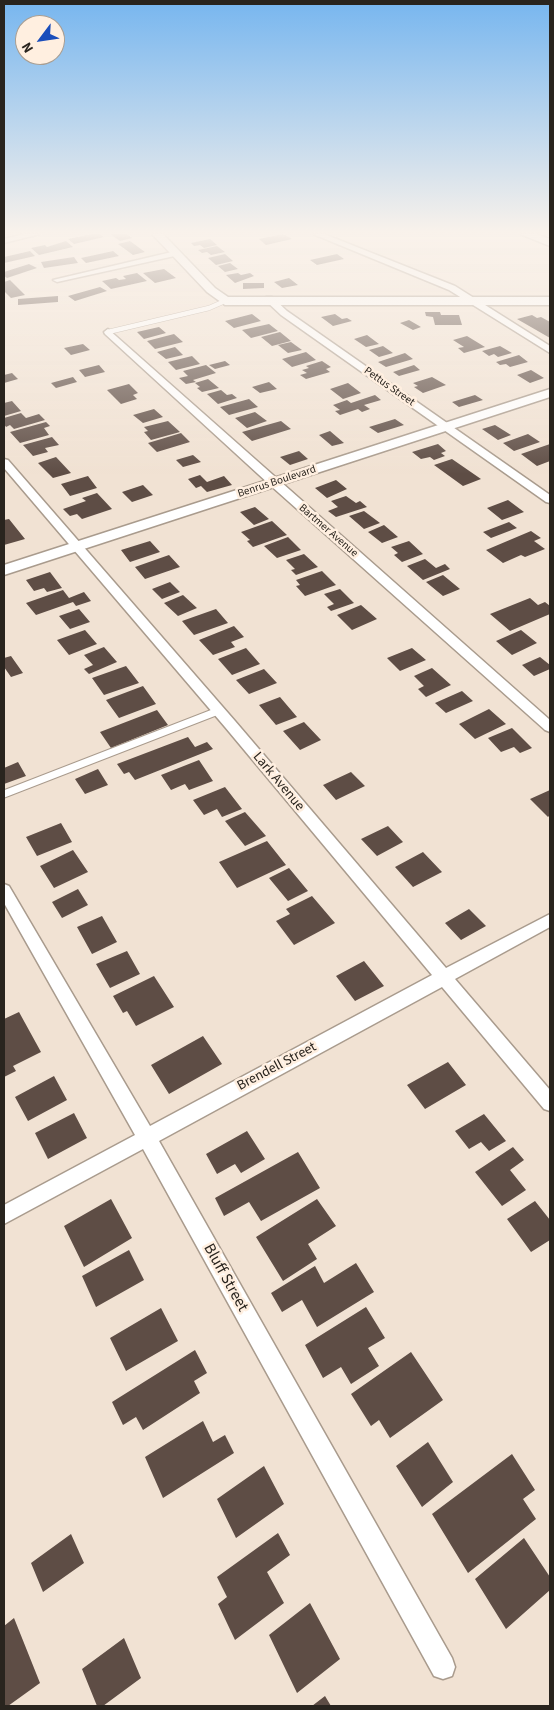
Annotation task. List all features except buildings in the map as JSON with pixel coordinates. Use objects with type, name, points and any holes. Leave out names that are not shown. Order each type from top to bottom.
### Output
[{"type":"street","name":"Pettus Street","points":[[285,314],[550,500]]},
{"type":"street","points":[[491,314],[550,350]]},
{"type":"street","name":"Bartmer Avenue","points":[[108,332],[274,484],[550,727]]},
{"type":"street","name":"Benrus Boulevard","points":[[4,570],[550,393]]},
{"type":"street","name":"Lark Avenue","points":[[4,462],[550,1103]]},
{"type":"street","name":"Bluff Street","points":[[4,890],[147,1138],[443,1667]]},
{"type":"street","name":"Brendell Street","points":[[4,1215],[550,920]]},
{"type":"lane","points":[[108,332],[185,314]]},
{"type":"lane","points":[[4,794],[218,711]]}]
